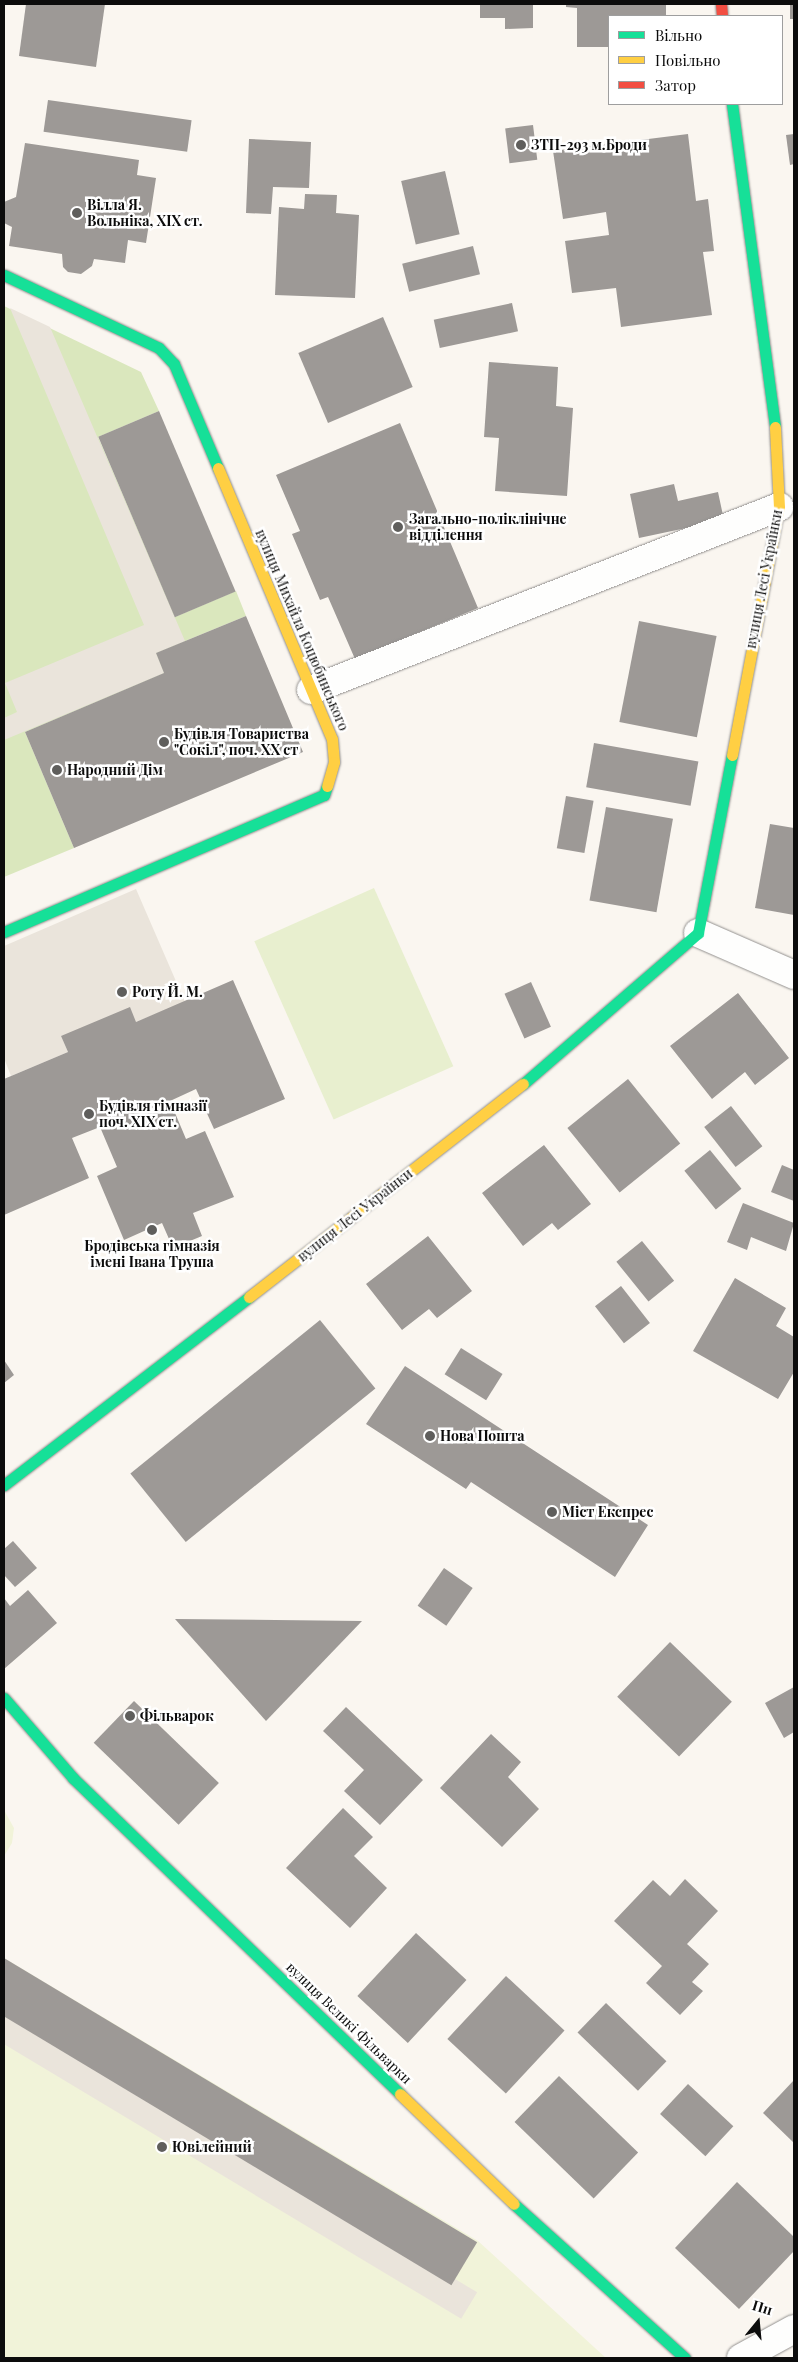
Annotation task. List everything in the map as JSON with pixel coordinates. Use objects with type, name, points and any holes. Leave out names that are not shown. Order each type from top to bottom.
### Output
[{"type":"street","name":"вулиця Лесі Українки","points":[[4,1485],[510,1096],[698,933],[779,507],[778,450],[732,105]]},
{"type":"street","name":"вулиця Михайла Коцюбинського","points":[[4,275],[159,348],[174,364],[311,690],[334,752],[333,771],[324,795],[4,932]]},
{"type":"street","points":[[311,690],[779,507]]},
{"type":"street","points":[[698,933],[794,975]]},
{"type":"street","name":"вулиця Великі Фільварки","points":[[4,1698],[73,1778],[157,1860],[513,2202],[685,2358]]},
{"type":"street","points":[[741,2358],[794,2329]]},
{"type":"green space","points":[[4,306],[141,372],[159,411],[98,437],[175,617],[236,591],[246,616],[156,653],[164,673],[25,732],[74,848],[4,877]]},
{"type":"green space","points":[[374,888],[453,1066],[334,1119],[254,941]]},
{"type":"green space","points":[[4,1810],[14,1828],[12,1843],[4,1856]]},
{"type":"green space","name":"Ювілейний","points":[[4,1958],[478,2241],[606,2358],[4,2358]]},
{"type":"shaded area","points":[[10,308],[50,327],[185,641],[156,653],[164,673],[4,740],[4,718],[17,712],[5,683],[144,625]]},
{"type":"shaded area","points":[[136,889],[185,1002],[136,1022],[61,1036],[68,1052],[11,1076],[4,1058],[4,946]]},
{"type":"shaded area","points":[[4,2008],[477,2292],[461,2319],[4,2044]]},
{"type":"building","points":[[26,4],[105,4],[96,67],[19,56]]},
{"type":"building","points":[[480,4],[533,4],[533,28],[505,29],[505,18],[480,18]]},
{"type":"building","points":[[566,4],[666,4],[666,15],[608,15],[608,47],[577,47],[577,8],[566,7]]},
{"type":"building","points":[[790,4],[794,4],[794,19],[790,19]]},
{"type":"building","points":[[48,100],[192,120],[187,152],[44,132]]},
{"type":"building","name":"ЗТП-293 м.Броди","points":[[533,125],[537,160],[509,163],[505,128]]},
{"type":"building","points":[[688,134],[696,201],[708,199],[714,251],[703,252],[712,315],[621,327],[616,288],[572,293],[565,241],[609,235],[606,212],[563,219],[553,151]]},
{"type":"building","points":[[794,134],[794,164],[790,165],[786,135]]},
{"type":"building","points":[[249,139],[311,142],[309,188],[273,187],[271,214],[246,213]]},
{"type":"building","name":"Вілла Я. Вольніка, XIX ст.","points":[[25,143],[139,160],[137,175],[156,178],[146,243],[128,240],[125,263],[94,259],[92,266],[81,274],[68,272],[63,267],[62,254],[9,246],[12,227],[4,223],[4,202],[16,197]]},
{"type":"building","points":[[445,171],[460,234],[416,244],[401,181]]},
{"type":"building","points":[[305,194],[337,195],[336,213],[359,215],[355,298],[275,295],[279,207],[304,209]]},
{"type":"building","points":[[473,246],[480,274],[409,292],[402,264]]},
{"type":"building","points":[[512,303],[518,331],[440,348],[434,320]]},
{"type":"building","points":[[383,317],[413,387],[328,423],[298,353]]},
{"type":"building","points":[[489,362],[558,367],[556,406],[573,408],[567,496],[495,491],[499,438],[484,437]]},
{"type":"building","points":[[159,411],[236,591],[175,617],[98,437]]},
{"type":"building","points":[[400,423],[478,608],[355,659],[328,597],[320,600],[292,534],[300,531],[276,475]]},
{"type":"building","points":[[674,484],[678,501],[718,492],[724,520],[639,538],[630,494]]},
{"type":"building","name":"Будівля Товариства \"Сокіл\", поч. ХХ ст","points":[[246,616],[303,752],[74,848],[25,732],[164,673],[156,653]]},
{"type":"building","points":[[639,621],[717,636],[697,737],[619,722]]},
{"type":"building","points":[[594,743],[698,761],[691,806],[586,787]]},
{"type":"building","points":[[566,796],[594,801],[584,853],[557,848]]},
{"type":"building","points":[[606,807],[673,819],[656,912],[590,901]]},
{"type":"building","points":[[770,824],[794,828],[794,915],[755,908]]},
{"type":"building","name":"Будівля гімназії поч. XIX ст.","points":[[233,980],[285,1099],[214,1129],[196,1089],[170,1101],[186,1139],[205,1131],[234,1197],[193,1213],[202,1236],[173,1248],[162,1223],[124,1240],[97,1176],[117,1167],[100,1127],[72,1138],[89,1178],[4,1215],[4,1079],[68,1052],[61,1036],[130,1007],[136,1022]]},
{"type":"building","points":[[531,982],[551,1027],[524,1039],[505,994]]},
{"type":"building","points":[[738,993],[789,1058],[755,1085],[745,1072],[712,1099],[670,1046]]},
{"type":"building","points":[[628,1079],[680,1144],[620,1193],[567,1128]]},
{"type":"building","points":[[731,1106],[762,1146],[736,1167],[704,1127]]},
{"type":"building","points":[[544,1145],[591,1204],[558,1230],[552,1223],[523,1246],[482,1193]]},
{"type":"building","points":[[710,1150],[741,1189],[716,1210],[684,1171]]},
{"type":"building","points":[[782,1165],[794,1170],[794,1201],[771,1192]]},
{"type":"building","points":[[743,1203],[794,1223],[786,1251],[751,1237],[747,1250],[727,1242]]},
{"type":"building","points":[[428,1236],[472,1291],[437,1318],[429,1309],[402,1330],[366,1284]]},
{"type":"building","points":[[642,1241],[674,1281],[648,1301],[616,1262]]},
{"type":"building","points":[[735,1278],[786,1308],[776,1326],[794,1337],[794,1372],[778,1399],[693,1351]]},
{"type":"building","points":[[621,1286],[650,1323],[624,1343],[595,1306]]},
{"type":"building","points":[[320,1320],[375,1388],[186,1542],[130,1474]]},
{"type":"building","points":[[461,1348],[503,1374],[486,1400],[445,1374]]},
{"type":"building","points":[[4,1360],[14,1375],[4,1383]]},
{"type":"building","points":[[405,1366],[648,1525],[615,1577],[471,1482],[466,1489],[366,1424]]},
{"type":"building","points":[[13,1541],[37,1568],[15,1587],[4,1575],[4,1549]]},
{"type":"building","points":[[444,1568],[473,1588],[446,1626],[418,1606]]},
{"type":"building","points":[[28,1590],[57,1623],[4,1669],[4,1598],[10,1606]]},
{"type":"building","points":[[175,1619],[362,1621],[266,1721]]},
{"type":"building","points":[[670,1642],[732,1702],[679,1756],[617,1697]]},
{"type":"building","points":[[794,1687],[794,1732],[784,1738],[765,1703]]},
{"type":"building","points":[[134,1701],[219,1783],[179,1825],[94,1743]]},
{"type":"building","points":[[346,1707],[423,1780],[380,1825],[344,1791],[364,1770],[323,1731]]},
{"type":"building","points":[[491,1734],[521,1762],[508,1777],[539,1809],[502,1847],[440,1788]]},
{"type":"building","points":[[343,1808],[373,1837],[354,1856],[387,1888],[350,1928],[286,1868]]},
{"type":"building","points":[[685,1879],[718,1911],[687,1944],[709,1964],[692,1982],[703,1991],[680,2015],[646,1983],[662,1966],[614,1921],[653,1880],[670,1896]]},
{"type":"building","points":[[416,1933],[466,1980],[408,2043],[357,1996]]},
{"type":"building","points":[[4,1958],[477,2242],[451,2285],[4,2016]]},
{"type":"building","points":[[506,1976],[565,2031],[506,2093],[447,2039]]},
{"type":"building","points":[[606,2003],[666,2061],[638,2091],[578,2032]]},
{"type":"building","points":[[559,2076],[638,2152],[594,2198],[515,2122]]},
{"type":"building","points":[[794,2080],[794,2143],[763,2113]]},
{"type":"building","points":[[688,2084],[733,2126],[705,2156],[660,2114]]},
{"type":"building","points":[[737,2182],[794,2237],[794,2251],[739,2309],[675,2248]]},
{"type":"traffic: fast","points":[[732,105],[775,427]]},
{"type":"traffic: fast","points":[[4,275],[159,348],[174,364],[218,468]]},
{"type":"traffic: fast","points":[[523,1084],[698,933],[732,755]]},
{"type":"traffic: fast","points":[[4,932],[324,795],[327,786]]},
{"type":"traffic: fast","points":[[4,1485],[249,1297]]},
{"type":"traffic: fast","points":[[4,1698],[73,1778],[400,2094]]},
{"type":"traffic: fast","points":[[514,2204],[685,2358]]},
{"type":"traffic: slow","points":[[732,755],[779,507],[775,427]]},
{"type":"traffic: slow","points":[[218,468],[332,739],[334,762],[327,786]]},
{"type":"traffic: slow","points":[[249,1297],[523,1084]]},
{"type":"traffic: slow","points":[[400,2094],[514,2204]]},
{"type":"traffic: jam","points":[[721,4],[722,15]]},
{"type":"place","name":"ЗТП-293 м.Броди","points":[[521,145]]},
{"type":"place","name":"Вілла Я. Вольніка, XIX ст.","points":[[77,213]]},
{"type":"place","name":"Загально-поліклінічне відділення","points":[[398,527]]},
{"type":"place","name":"Будівля Товариства \"Сокіл\", поч. ХХ ст","points":[[164,742]]},
{"type":"place","name":"Народний Дім","points":[[57,770]]},
{"type":"place","name":"Роту Й. М.","points":[[122,992]]},
{"type":"place","name":"Будівля гімназії поч. XIX ст.","points":[[89,1114]]},
{"type":"place","name":"Бродівська гімназія імені Івана Труша","points":[[152,1230]]},
{"type":"place","name":"Нова Пошта","points":[[430,1436]]},
{"type":"place","name":"Міст Експрес","points":[[552,1512]]},
{"type":"place","name":"Фільварок","points":[[130,1716]]},
{"type":"place","name":"Ювілейний","points":[[162,2147]]}]
